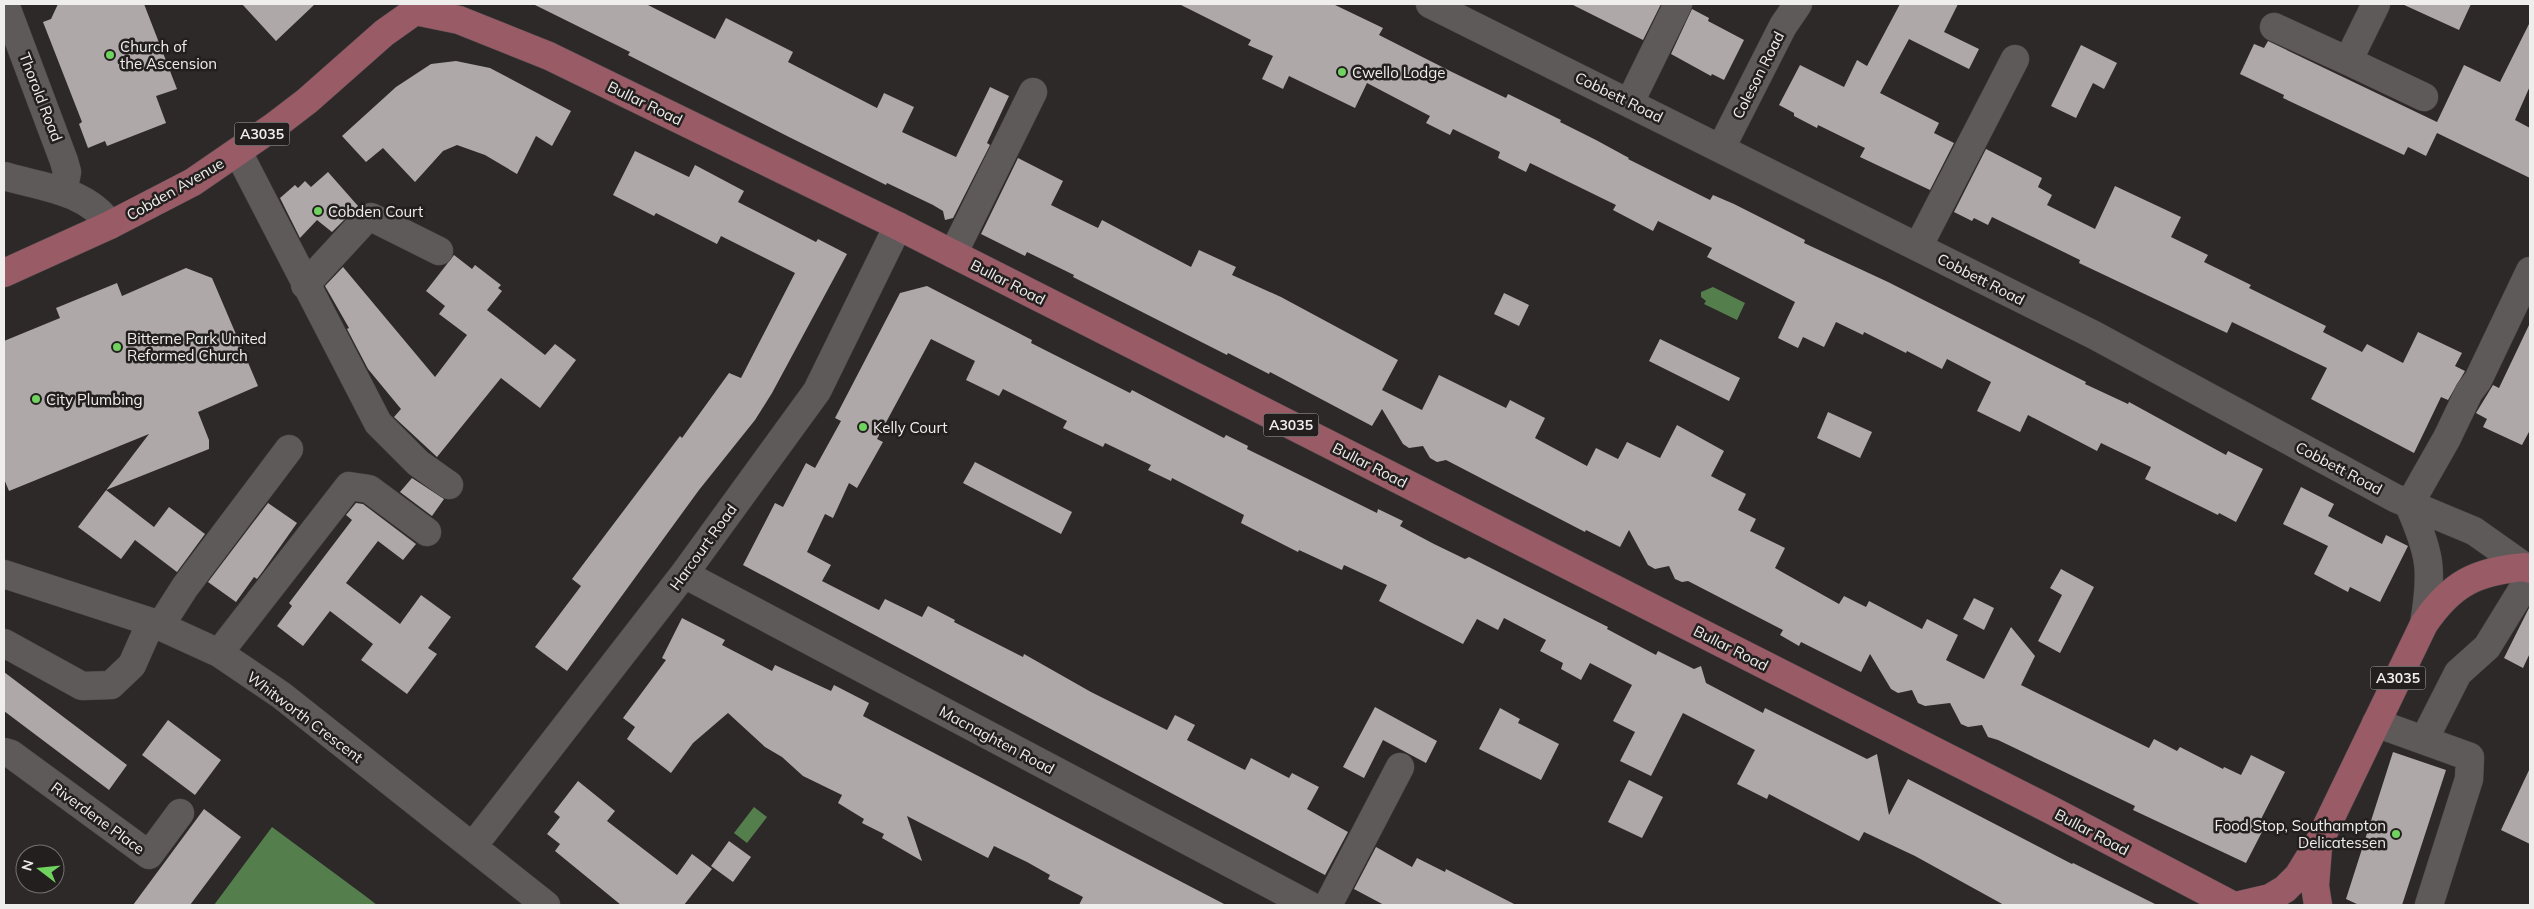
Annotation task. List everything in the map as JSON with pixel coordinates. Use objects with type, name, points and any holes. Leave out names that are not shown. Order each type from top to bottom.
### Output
[{"type":"main road","name":"Cobden Avenue","points":[[4,273],[110,225],[193,182],[238,152],[307,101],[384,33],[419,8]]},
{"type":"main road","name":"Bullar Road","points":[[419,8],[459,20],[549,56],[898,226],[2051,810],[2232,905]]},
{"type":"main road","name":"A3035","points":[[2240,905],[2261,902],[2285,889],[2298,876],[2319,842],[2424,624],[2438,602],[2470,580],[2486,573],[2528,571]]},
{"type":"main road","name":"A3035","points":[[2318,905],[2315,886],[2315,865],[2319,842]]},
{"type":"street","name":"Thorold Road","points":[[5,4],[64,161],[67,172],[63,192]]},
{"type":"street","name":"Cobbett Road","points":[[1430,4],[1630,102],[2094,335],[2409,505],[2453,521],[2474,532],[2528,571]]},
{"type":"street","points":[[1630,102],[1678,4]]},
{"type":"street","name":"Coleson Road","points":[[1721,148],[1783,26],[1798,4]]},
{"type":"street","points":[[2348,61],[2376,4]]},
{"type":"street","points":[[2274,27],[2424,97]]},
{"type":"street","points":[[1918,247],[2015,59]]},
{"type":"street","points":[[953,254],[1033,92]]},
{"type":"street","points":[[238,152],[355,383],[378,423],[418,463],[449,486]]},
{"type":"street","points":[[4,176],[63,192],[92,204],[103,214],[110,225]]},
{"type":"street","points":[[306,285],[364,220],[371,217],[439,251]]},
{"type":"street","name":"Harcourt Road","points":[[472,846],[684,574],[817,390],[898,226]]},
{"type":"street","points":[[2424,624],[2429,592],[2429,557],[2425,541],[2409,505],[2447,438],[2469,392],[2478,380],[2530,271]]},
{"type":"street","points":[[4,643],[82,686],[111,685],[132,665],[156,624],[289,450]]},
{"type":"street","points":[[219,654],[349,486],[369,489],[427,532]]},
{"type":"street","points":[[2424,740],[2458,673],[2487,647],[2528,571]]},
{"type":"street","name":"Whitworth Crescent","points":[[4,574],[156,624],[219,654],[281,695],[388,782],[546,905]]},
{"type":"street","name":"Macnaghten Road","points":[[684,574],[1309,905]]},
{"type":"street","points":[[2376,723],[2470,757],[2469,780],[2429,905]]},
{"type":"street","name":"Riverdene Place","points":[[4,752],[11,754],[148,855],[180,814]]},
{"type":"street","points":[[1328,905],[1400,767]]},
{"type":"shaded area","points":[[1713,287],[1745,303],[1737,320],[1704,304],[1706,301],[1701,297],[1701,292]]},
{"type":"shaded area","points":[[754,807],[767,817],[747,843],[734,833]]},
{"type":"shaded area","points":[[272,827],[364,895],[377,905],[214,905]]},
{"type":"building","name":"Church of the Ascension","points":[[58,4],[144,4],[177,89],[156,96],[166,123],[107,146],[105,141],[88,148],[79,124],[82,122],[43,22],[51,19]]},
{"type":"building","points":[[242,4],[315,4],[276,41]]},
{"type":"building","points":[[533,4],[646,4],[715,39],[726,18],[793,52],[788,62],[877,108],[884,93],[914,107],[902,132],[956,157],[990,87],[1009,96],[987,143],[990,145],[953,218],[945,220],[943,211],[933,205],[887,183],[886,185],[789,137],[628,55],[630,52]]},
{"type":"building","points":[[1179,4],[1333,4],[1383,28],[1379,35],[1452,72],[1506,98],[1508,94],[1561,120],[1560,122],[1628,159],[1710,200],[1713,195],[1734,204],[1805,240],[1804,243],[1888,282],[2086,382],[2085,384],[2128,404],[2129,402],[2226,455],[2228,451],[2263,469],[2236,522],[2145,479],[2151,467],[2101,443],[2097,451],[2028,415],[2020,432],[1977,411],[1991,382],[1947,359],[1942,369],[1907,351],[1906,353],[1864,332],[1863,335],[1836,322],[1824,347],[1803,337],[1798,348],[1778,338],[1795,302],[1707,257],[1712,248],[1658,221],[1653,231],[1613,210],[1616,205],[1530,163],[1526,172],[1498,158],[1500,152],[1453,129],[1450,135],[1426,123],[1430,116],[1367,83],[1355,108],[1289,76],[1283,89],[1262,79],[1273,56],[1248,45],[1251,40]]},
{"type":"building","points":[[1571,4],[1661,4],[1643,40]]},
{"type":"building","points":[[1900,4],[1958,4],[1944,32],[1979,49],[1969,69],[1909,39],[1880,93],[1939,123],[1934,133],[1954,143],[1930,190],[1860,157],[1865,148],[1818,125],[1817,128],[1794,116],[1794,113],[1779,105],[1800,65],[1844,87],[1857,60],[1867,66]]},
{"type":"building","points":[[2402,4],[2471,4],[2459,30]]},
{"type":"building","points":[[1692,9],[1709,18],[1708,21],[1744,40],[1724,80],[1712,74],[1711,76],[1671,54]]},
{"type":"building","points":[[2530,22],[2530,86],[2515,120],[2530,128],[2530,178],[2437,133],[2426,156],[2408,147],[2404,155],[2283,98],[2284,95],[2240,74],[2254,44],[2264,48],[2268,41],[2437,122],[2464,65],[2500,82]]},
{"type":"building","points":[[2081,45],[2117,63],[2104,89],[2093,83],[2076,118],[2051,106]]},
{"type":"building","points":[[456,61],[490,68],[571,111],[552,146],[536,136],[517,174],[485,155],[457,145],[443,151],[415,182],[383,148],[366,162],[342,136],[396,87],[431,64]]},
{"type":"building","points":[[1986,149],[2042,178],[2038,187],[2052,195],[2047,205],[2095,229],[2115,186],[2181,217],[2171,237],[2208,255],[2204,262],[2251,285],[2249,288],[2326,326],[2323,332],[2362,352],[2367,344],[2403,363],[2418,332],[2462,353],[2455,366],[2465,371],[2448,400],[2441,397],[2414,453],[2311,399],[2327,368],[2232,322],[2227,333],[2079,263],[2080,260],[1992,217],[1988,225],[1974,218],[1972,221],[1954,212]]},
{"type":"building","points":[[635,151],[689,177],[695,165],[744,191],[738,202],[816,242],[818,239],[847,254],[772,393],[755,420],[699,490],[567,671],[535,647],[581,586],[572,579],[680,436],[682,438],[729,373],[741,378],[795,273],[721,236],[717,244],[656,213],[654,216],[613,195]]},
{"type":"building","points":[[1018,158],[1063,181],[1051,205],[1098,228],[1102,220],[1191,267],[1199,250],[1236,267],[1232,275],[1281,297],[1398,360],[1382,390],[1422,410],[1439,375],[1506,408],[1510,400],[1545,418],[1535,438],[1587,466],[1596,448],[1618,459],[1627,442],[1660,458],[1677,425],[1724,451],[1711,476],[1746,494],[1738,510],[1756,519],[1750,531],[1785,548],[1775,568],[1839,604],[1844,596],[1866,607],[1869,601],[1922,629],[1927,619],[1958,635],[1946,660],[1984,679],[2011,627],[2035,656],[2021,685],[2149,748],[2154,739],[2177,751],[2180,747],[2223,769],[2224,767],[2241,775],[2251,755],[2285,772],[2257,827],[2263,830],[2246,863],[2133,810],[2135,806],[1998,740],[1988,737],[1982,725],[1968,727],[1961,724],[1950,703],[1925,706],[1918,703],[1912,690],[1898,693],[1891,689],[1870,654],[1861,672],[1801,642],[1799,646],[1780,635],[1783,630],[1688,581],[1682,582],[1675,579],[1669,566],[1655,569],[1648,565],[1629,530],[1620,547],[1586,530],[1585,532],[1446,460],[1437,462],[1430,458],[1423,446],[1409,448],[1403,444],[1382,409],[1372,426],[1270,372],[1269,374],[1228,353],[1227,355],[1073,277],[1074,275],[1027,252],[1025,256],[981,234]]},
{"type":"building","name":"Cobden Court","points":[[328,172],[358,206],[332,232],[317,220],[300,238],[280,198],[295,185],[298,188],[305,181],[311,187]]},
{"type":"building","points":[[454,255],[472,269],[475,265],[501,285],[498,288],[502,291],[487,310],[545,355],[555,344],[576,360],[540,408],[501,378],[437,457],[394,417],[401,409],[368,369],[347,329],[349,328],[325,286],[343,267],[435,377],[467,335],[439,314],[445,306],[426,291]]},
{"type":"building","points":[[186,268],[212,278],[258,386],[198,412],[209,440],[209,449],[106,490],[149,434],[9,491],[4,479],[4,341],[60,318],[56,308],[117,283],[122,296]]},
{"type":"building","points":[[927,286],[1032,340],[1031,343],[1130,393],[1132,390],[1224,438],[1226,435],[1248,446],[1247,449],[1377,513],[1378,509],[1403,521],[1400,526],[1465,559],[1469,557],[1608,627],[1607,629],[1656,655],[1658,651],[1694,669],[1701,666],[1706,683],[1763,713],[1765,708],[1867,759],[1877,754],[1889,815],[1908,779],[2072,864],[2157,905],[2004,905],[1915,856],[1864,832],[1859,841],[1769,794],[1767,799],[1737,784],[1755,750],[1683,713],[1651,776],[1620,761],[1635,732],[1613,721],[1632,685],[1590,663],[1581,680],[1561,669],[1563,663],[1540,651],[1546,640],[1504,618],[1498,630],[1477,619],[1463,644],[1379,601],[1387,585],[1344,565],[1342,570],[1299,550],[1298,552],[1241,523],[1244,515],[1172,478],[1171,481],[1148,470],[1151,465],[1105,443],[1103,447],[1063,428],[1067,421],[1003,389],[999,396],[966,380],[975,361],[931,339],[877,439],[883,442],[857,488],[849,483],[833,518],[825,514],[807,552],[831,565],[822,581],[879,610],[885,599],[922,617],[928,606],[955,620],[954,622],[1023,657],[1024,654],[1091,692],[1167,730],[1175,715],[1195,725],[1187,740],[1245,770],[1251,758],[1289,778],[1292,773],[1319,787],[1307,809],[1348,832],[1325,875],[743,565],[775,503],[783,507],[806,463],[815,468],[841,421],[835,418],[900,293]]},
{"type":"building","points":[[1504,293],[1529,305],[1519,326],[1494,314]]},
{"type":"building","points":[[2530,323],[2530,430],[2522,445],[2483,427],[2487,419],[2476,413],[2493,385],[2499,388]]},
{"type":"building","points":[[1660,339],[1740,378],[1729,401],[1649,361]]},
{"type":"building","points":[[1828,412],[1872,432],[1860,458],[1817,438]]},
{"type":"building","points":[[975,462],[1072,512],[1061,534],[963,483]]},
{"type":"building","points":[[412,478],[444,499],[432,516],[400,492]]},
{"type":"building","points":[[2301,487],[2334,504],[2328,516],[2382,544],[2386,535],[2408,546],[2380,602],[2350,587],[2348,592],[2314,574],[2328,546],[2283,524]]},
{"type":"building","points":[[106,490],[154,527],[169,507],[205,534],[177,572],[135,540],[121,559],[78,527]]},
{"type":"building","points":[[268,503],[297,523],[257,579],[254,577],[236,602],[208,582]]},
{"type":"building","points":[[356,503],[363,504],[416,544],[403,560],[378,541],[346,583],[400,624],[421,595],[451,617],[428,648],[437,654],[407,694],[361,660],[373,644],[330,611],[303,646],[277,626],[292,606],[289,603],[352,520],[346,515]]},
{"type":"building","points":[[2061,569],[2094,587],[2060,653],[2038,641],[2062,595],[2050,588]]},
{"type":"building","points":[[1974,598],[1994,608],[1984,630],[1963,619]]},
{"type":"building","points":[[2530,606],[2530,653],[2523,668],[2504,658]]},
{"type":"building","points":[[682,618],[725,640],[722,645],[772,671],[775,665],[831,691],[834,685],[869,703],[863,716],[1226,905],[1079,905],[1083,897],[1048,879],[1050,875],[1027,862],[994,846],[988,858],[907,816],[922,861],[882,838],[884,834],[862,823],[864,819],[838,803],[842,795],[803,776],[782,757],[765,747],[728,713],[693,743],[671,773],[627,739],[635,727],[623,718],[666,660],[662,658]]},
{"type":"building","points":[[4,672],[127,765],[109,790],[4,711]]},
{"type":"building","points":[[1375,707],[1437,741],[1426,763],[1383,740],[1364,778],[1343,767]]},
{"type":"building","points":[[1500,708],[1520,719],[1518,723],[1559,744],[1541,780],[1479,749]]},
{"type":"building","points":[[168,720],[221,760],[195,795],[142,755]]},
{"type":"building","name":"Food Stop, Southampton Delicatessen","points":[[2393,752],[2446,770],[2402,905],[2359,905],[2346,899]]},
{"type":"building","points":[[2530,768],[2530,844],[2501,830]]},
{"type":"building","points":[[1629,780],[1663,797],[1642,838],[1608,822]]},
{"type":"building","points":[[578,781],[615,811],[607,821],[677,875],[692,854],[712,869],[684,905],[621,905],[555,851],[560,844],[547,834],[560,817],[554,812]]},
{"type":"building","points":[[204,809],[241,837],[190,905],[133,905]]},
{"type":"building","points":[[729,841],[751,857],[733,882],[711,866]]},
{"type":"building","points":[[1376,847],[1412,867],[1417,858],[1445,872],[1446,869],[1516,905],[1384,905],[1354,889]]},
{"type":"place","name":"Church of the Ascension","points":[[110,55]]},
{"type":"place","name":"Cwello Lodge","points":[[1342,72]]},
{"type":"place","name":"Cobden Court","points":[[318,211]]},
{"type":"place","name":"Bitterne Park United Reformed Church","points":[[117,347]]},
{"type":"place","name":"City Plumbing","points":[[36,399]]},
{"type":"place","name":"Kelly Court","points":[[863,427]]},
{"type":"place","name":"Food Stop, Southampton Delicatessen","points":[[2396,834]]}]
